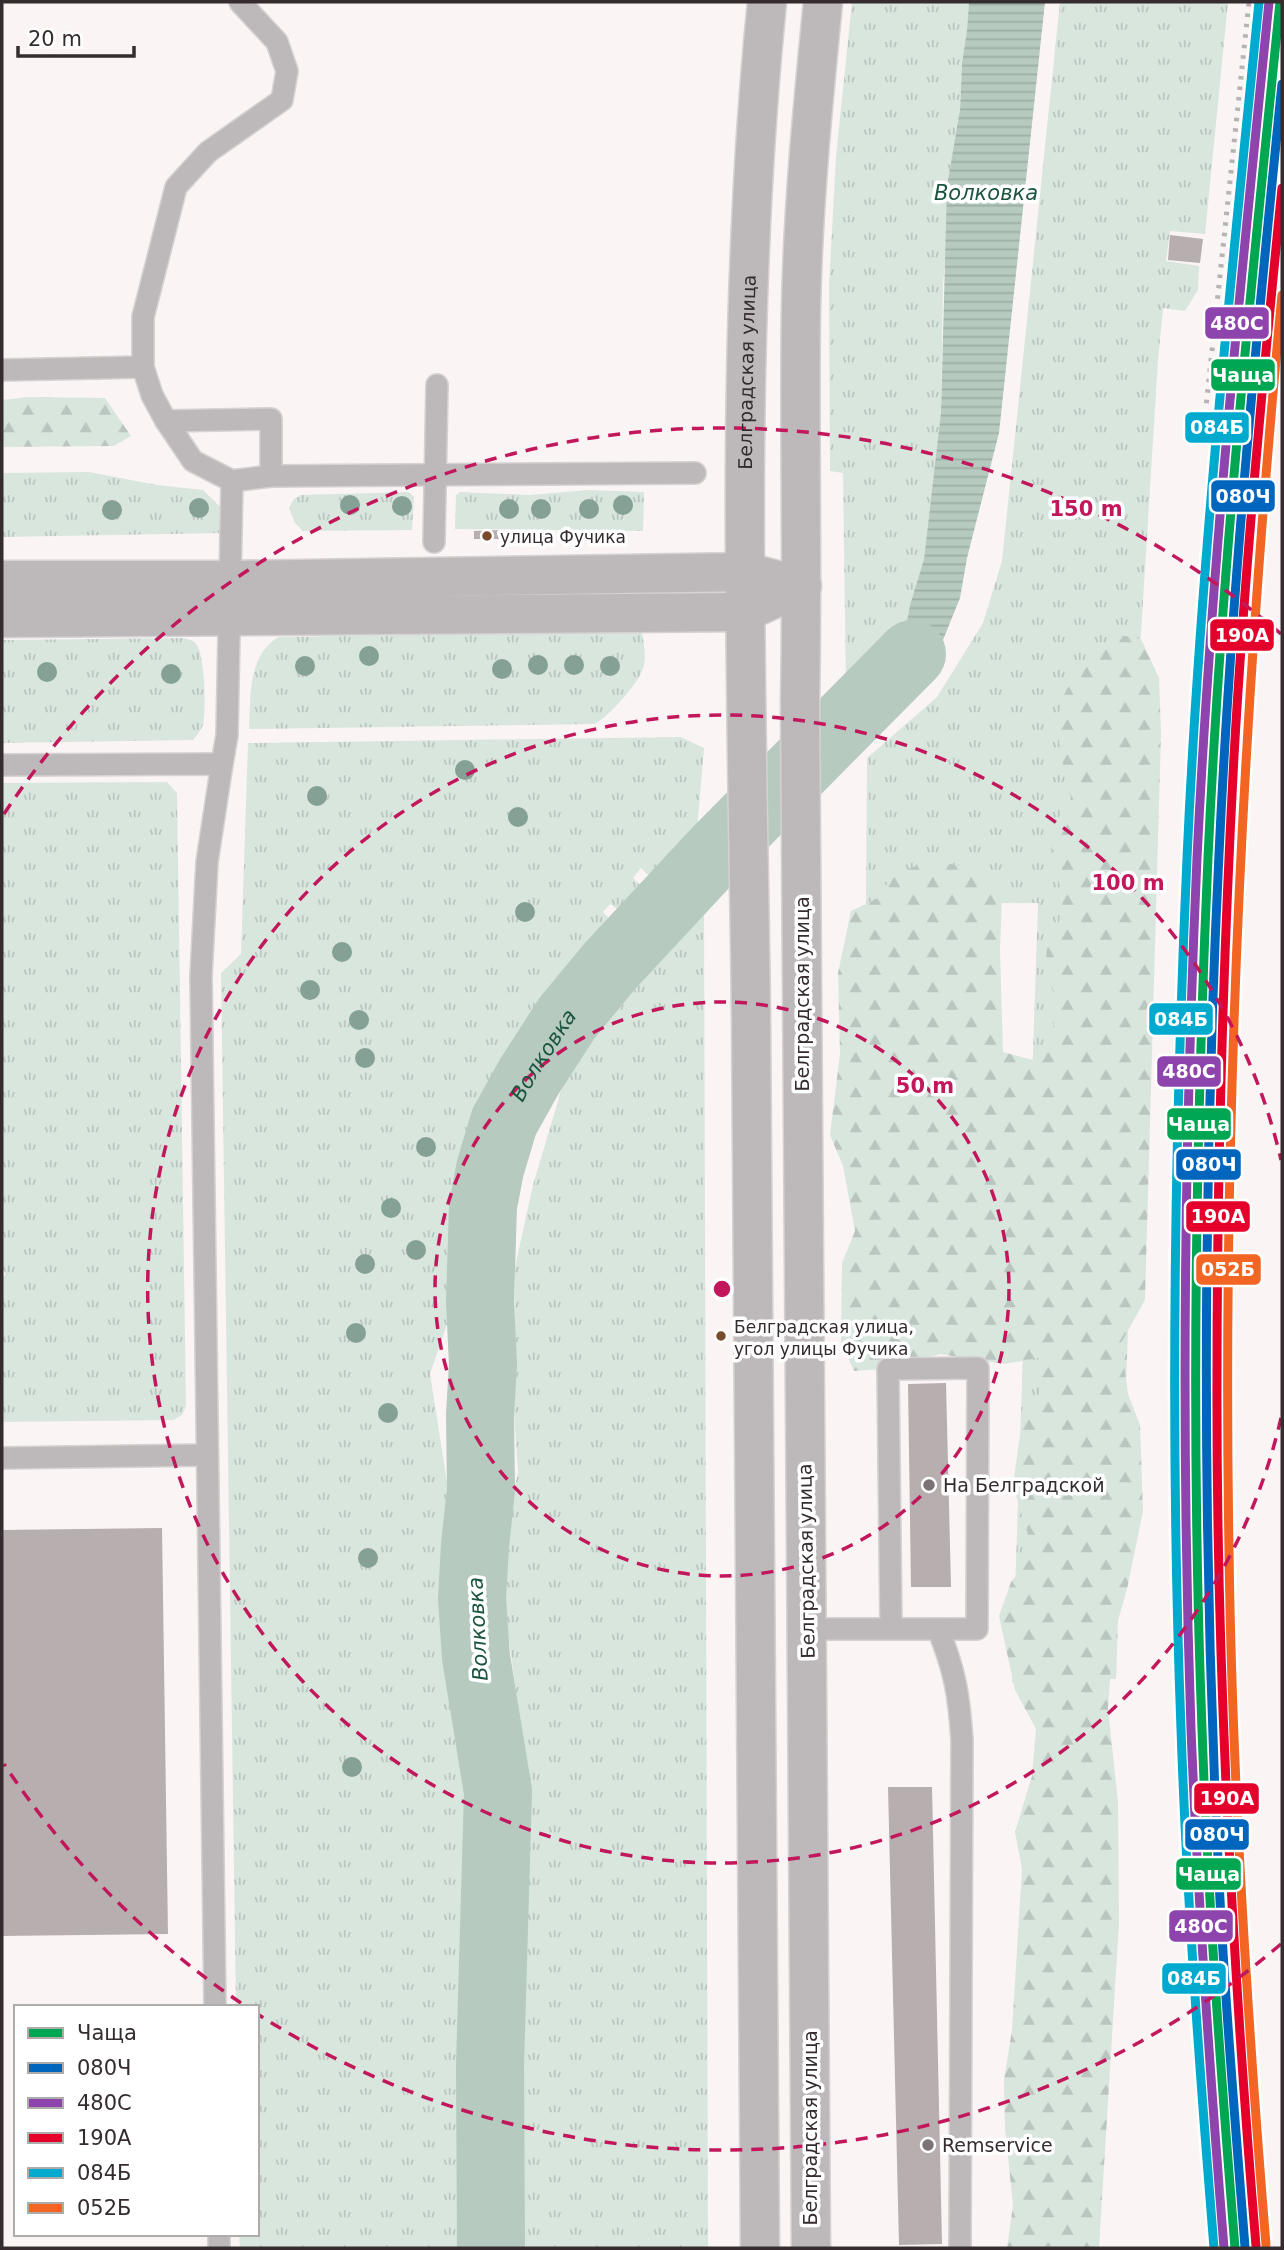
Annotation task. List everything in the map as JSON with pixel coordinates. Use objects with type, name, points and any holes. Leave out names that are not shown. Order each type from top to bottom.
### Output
[{"type":"street","name":"Белградская улица","points":[[760,2248],[755,1338],[743,483],[752,181],[767,2]]},
{"type":"street","points":[[802,586],[801,307],[810,152],[823,2]]},
{"type":"street","points":[[2,618],[231,598],[746,572],[802,586]]},
{"type":"street","points":[[2,580],[231,598],[745,612],[802,586]]},
{"type":"street","name":"Белградская улица","points":[[802,586],[800,700],[811,2248]]},
{"type":"lane","points":[[240,2],[277,42],[287,72],[282,100],[208,152],[176,187],[143,317],[143,367],[152,395],[193,461],[232,481],[271,476],[695,473]]},
{"type":"lane","points":[[2,370],[143,367]]},
{"type":"lane","points":[[434,542],[437,385]]},
{"type":"lane","points":[[166,421],[271,419],[271,476]]},
{"type":"lane","points":[[215,2005],[201,976],[207,862],[227,735],[232,481]]},
{"type":"lane","points":[[2,765],[222,764]]},
{"type":"lane","points":[[807,1629],[891,1629],[938,1629],[977,1629],[978,1368],[888,1369],[891,1629]]},
{"type":"lane","points":[[2,1458],[207,1455]]},
{"type":"lane","points":[[938,1629],[952,1663],[959,1694],[962,1740],[960,2248]]},
{"type":"green space","points":[[852,2],[969,2],[943,284],[941,412],[924,559],[910,605],[904,637],[872,672],[846,692],[843,473],[830,471],[829,285],[836,157]]},
{"type":"green space","points":[[1060,2],[1228,2],[1205,234],[1170,231],[1166,261],[1199,266],[1198,290],[1185,311],[1163,308],[1158,360],[1135,729],[1130,1272],[1116,1679],[1012,1682],[1038,903],[866,904],[867,758],[937,697],[983,623],[1002,561]]},
{"type":"green space","points":[[28,397],[105,398],[131,436],[114,446],[2,447],[2,400]]},
{"type":"green space","points":[[89,472],[157,485],[203,490],[220,507],[223,533],[2,537],[2,473]]},
{"type":"green space","points":[[588,490],[644,492],[643,531],[455,529],[456,495],[460,492],[530,495]]},
{"type":"green space","points":[[409,492],[414,497],[412,530],[303,531],[295,523],[289,508],[294,499],[301,495]]},
{"type":"green space","points":[[642,633],[644,667],[628,692],[595,724],[249,729],[251,691],[256,666],[268,645],[278,637]]},
{"type":"green space","points":[[1119,635],[1141,639],[1159,678],[1161,733],[1145,1300],[1121,1343],[1128,1394],[1140,1425],[1143,1511],[1127,1589],[1113,1638],[1108,1708],[1118,1802],[1119,1923],[1099,2248],[1007,2248],[1013,2205],[1005,2128],[1004,2080],[1012,2030],[1022,1869],[1015,1832],[1032,1776],[1036,1729],[1015,1690],[999,1616],[1011,1582],[1034,1554],[1013,1486],[1020,1434],[1042,1389],[1039,1358],[1004,1364],[940,1354],[895,1368],[854,1371],[841,1343],[842,1263],[855,1231],[843,1166],[830,1135],[840,1054],[838,973],[851,911],[878,898],[892,876],[928,861],[979,868],[1002,898],[1000,950],[1003,1052],[1036,1061],[1052,1033],[1057,1001],[1045,972],[1048,936],[1059,922],[1064,894],[1051,865],[1052,828],[1071,798],[1059,741],[1059,712],[1063,698],[1074,679]]},
{"type":"green space","points":[[182,638],[197,645],[203,672],[203,725],[193,740],[2,743],[2,640]]},
{"type":"green space","points":[[681,737],[704,748],[696,841],[656,883],[641,868],[633,878],[649,894],[634,910],[631,909],[625,915],[610,904],[603,912],[617,926],[548,1000],[527,1028],[500,1076],[484,1117],[471,1166],[464,1211],[460,1286],[430,1374],[449,1495],[447,1643],[455,1718],[474,1789],[466,1959],[468,2248],[240,2248],[239,2236],[259,2236],[259,2005],[236,2005],[221,973],[241,954],[248,743]]},
{"type":"green space","points":[[167,782],[177,793],[186,1406],[182,1415],[173,1420],[2,1422],[2,1277],[6,1275],[2,1266],[2,783]]},
{"type":"green space","points":[[704,898],[708,2248],[524,2248],[513,1861],[522,1736],[499,1566],[518,1472],[513,1395],[515,1267],[533,1185],[561,1091],[584,1046],[604,1009]]},
{"type":"water","name":"Волковка","points":[[969,2],[1045,2],[999,433],[967,558],[960,598],[943,640],[903,688],[852,742],[846,734],[846,692],[872,672],[904,637],[910,605],[924,559],[941,412],[947,186],[960,110]]},
{"type":"building","points":[[1170,235],[1203,239],[1200,263],[1168,260]]},
{"type":"building","points":[[501,530],[501,539],[474,539],[474,531]]},
{"type":"building","name":"На Белградской","points":[[946,1383],[951,1587],[911,1587],[908,1384]]},
{"type":"building","points":[[162,1528],[168,1934],[2,1936],[2,1530]]},
{"type":"building","points":[[888,1787],[932,1787],[942,2244],[899,2245]]},
{"type":"waterway","name":"Волковка","points":[[491,2248],[490,2065],[498,1792],[476,1657],[472,1599],[481,1490],[480,1415],[483,1364],[480,1302],[483,1206],[490,1169],[504,1122],[567,1018],[610,966],[717,851],[912,654]]},
{"type":"railway","points":[[1202,445],[1249,2]]},
{"type":"transit line","name":"084Б","points":[[1214,2248],[1195,1988],[1181,1729],[1175,1511],[1176,1185],[1187,858],[1200,644],[1217,430],[1259,2]]},
{"type":"transit line","name":"480С","points":[[1224,2248],[1205,1988],[1191,1729],[1185,1402],[1189,1076],[1197,858],[1210,644],[1237,323],[1269,2]]},
{"type":"transit line","name":"Чаща","points":[[1235,2248],[1216,1988],[1202,1729],[1196,1511],[1197,1185],[1208,858],[1221,644],[1238,430],[1280,2]]},
{"type":"transit line","name":"080Ч","points":[[1245,2247],[1225,1987],[1214,1769],[1207,1508],[1209,1115],[1230,661],[1282,84]]},
{"type":"transit line","name":"190А","points":[[1256,2246],[1227,1812],[1217,1486],[1218,1222],[1234,756],[1243,614],[1282,188]]},
{"type":"transit line","name":"052Б","points":[[1266,2245],[1247,1985],[1233,1724],[1229,1550],[1229,1235],[1232,1078],[1246,765],[1282,295]]},
{"type":"place","name":"улица Фучика","points":[[487,536]]},
{"type":"place","name":"Белградская улица, угол улицы Фучика","points":[[721,1336]]},
{"type":"place","name":"На Белградской","points":[[929,1485]]},
{"type":"place","name":"Remservice","points":[[928,2145]]}]
